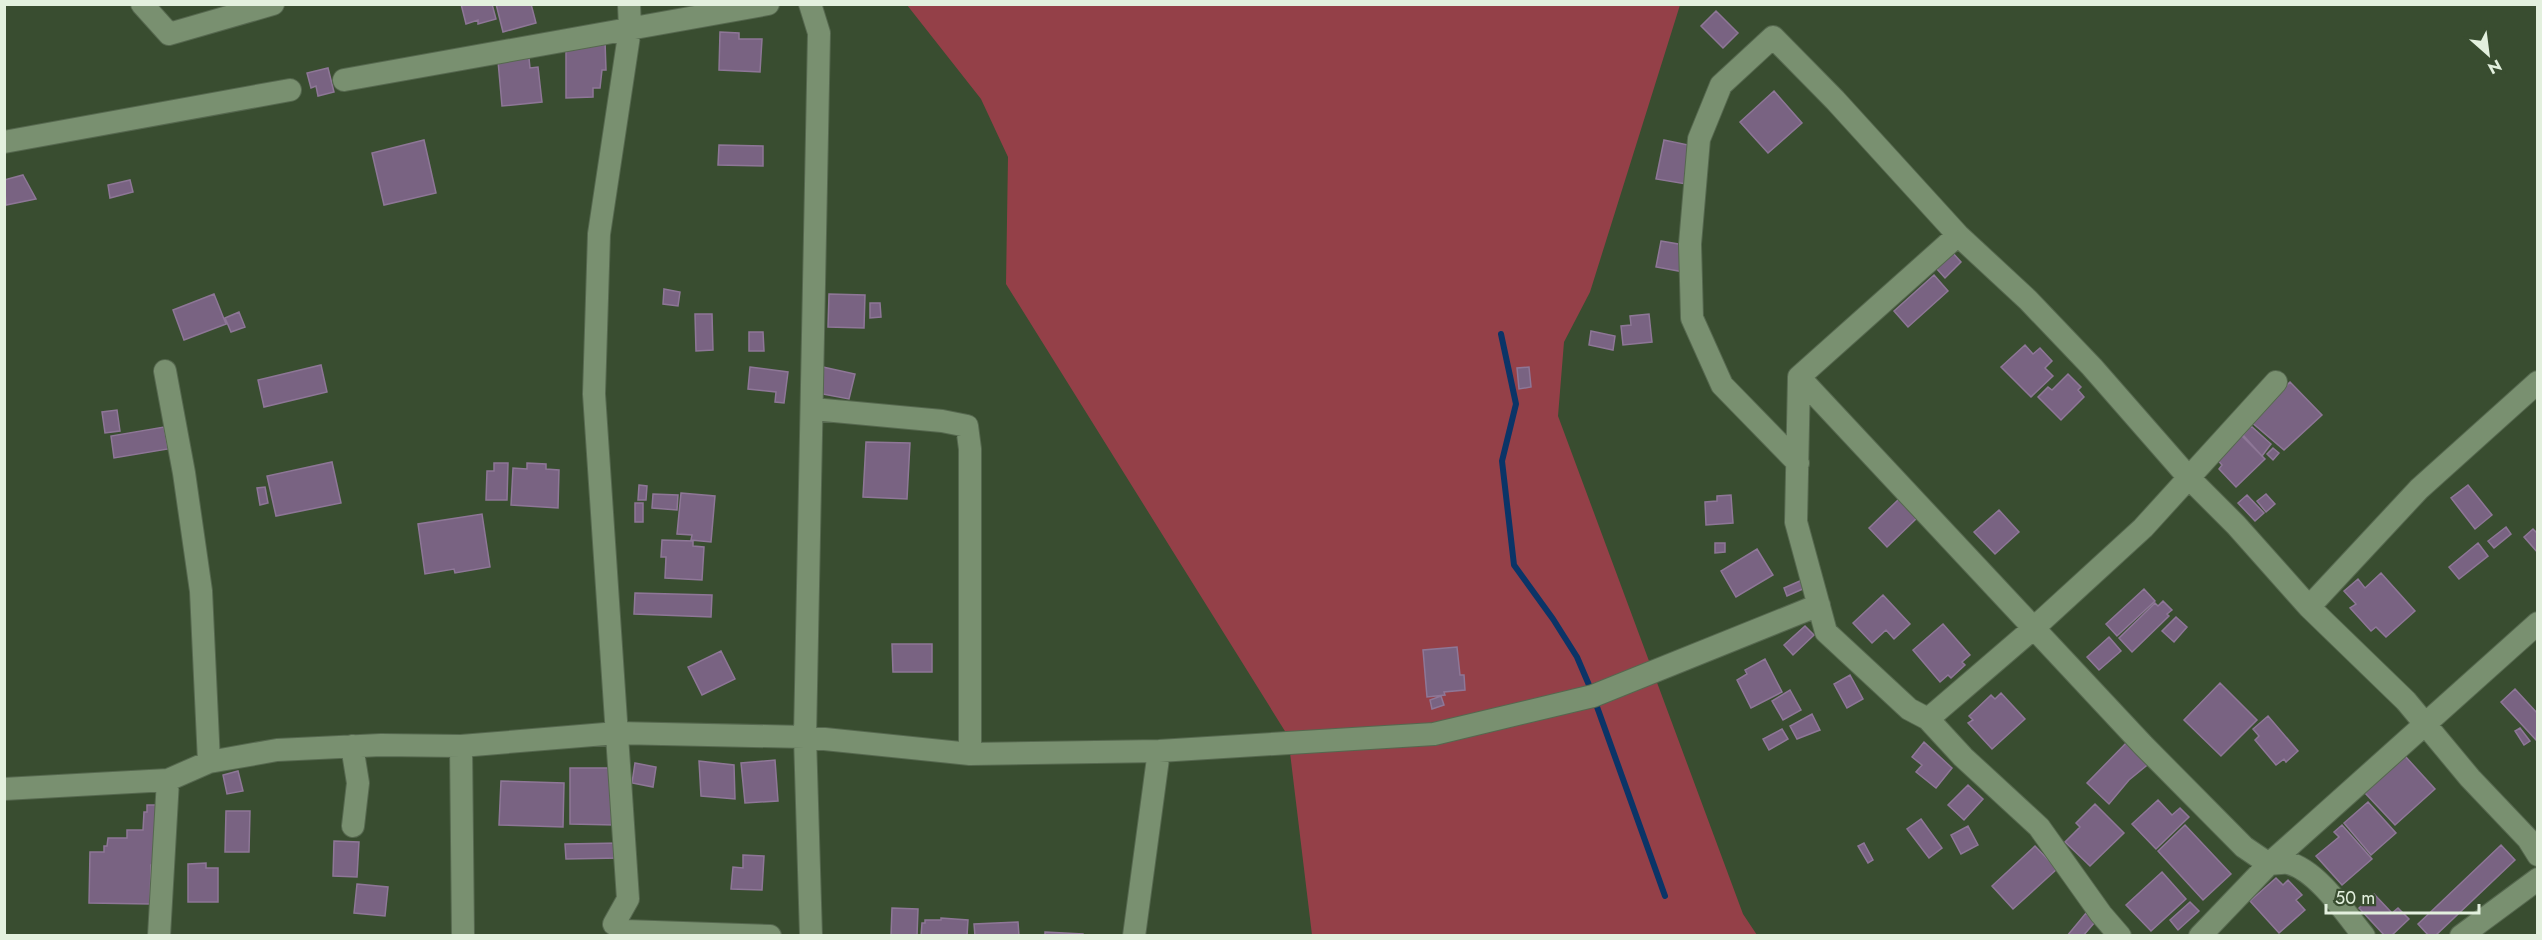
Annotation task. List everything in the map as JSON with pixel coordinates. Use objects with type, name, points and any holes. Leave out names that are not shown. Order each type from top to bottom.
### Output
[{"type":"street","points":[[142,4],[169,34],[273,4]]},
{"type":"street","points":[[629,4],[630,29],[599,234],[594,394],[628,899],[614,924],[625,931],[770,936]]},
{"type":"street","points":[[344,80],[768,4]]},
{"type":"street","points":[[810,4],[819,33],[805,736],[811,936]]},
{"type":"street","points":[[1798,463],[1722,385],[1692,318],[1690,244],[1699,139],[1721,85],[1773,37],[1835,100],[1958,235],[2044,317],[2309,607],[2406,701],[2470,778],[2528,839],[2538,855]]},
{"type":"street","points":[[4,142],[290,90]]},
{"type":"street","points":[[1958,235],[1799,377],[1796,522],[1826,632],[1909,709],[1928,719],[1963,757],[2039,827],[2101,914],[2120,936]]},
{"type":"street","points":[[165,371],[184,473],[201,591],[209,762]]},
{"type":"street","points":[[1799,377],[2036,627],[2151,753],[2244,847],[2269,864],[2286,863],[2298,867],[2318,882],[2364,936]]},
{"type":"street","points":[[1928,719],[2036,627],[2143,528],[2276,382]]},
{"type":"street","points":[[2309,607],[2419,489],[2538,382]]},
{"type":"street","points":[[813,410],[942,421],[967,426],[970,449],[970,754]]},
{"type":"street","points":[[4,789],[168,780],[209,762],[277,750],[352,746],[461,746],[617,733],[805,736],[970,754],[1159,750],[1434,734],[1593,696],[1819,605]]},
{"type":"street","points":[[2200,936],[2269,864],[2538,623]]},
{"type":"street","points":[[352,746],[358,783],[353,826]]},
{"type":"street","points":[[461,746],[463,936]]},
{"type":"street","points":[[1134,936],[1159,750]]},
{"type":"street","points":[[159,936],[168,780]]},
{"type":"street","points":[[2461,936],[2538,879]]},
{"type":"shaded area","points":[[907,5],[1680,5],[1590,292],[1564,342],[1558,416],[1743,914],[1757,935],[1312,935],[1288,736],[1006,284],[1008,157],[981,99]]},
{"type":"building","points":[[461,4],[492,4],[496,19],[478,24],[478,20],[466,24]]},
{"type":"building","points":[[496,4],[531,4],[536,23],[503,32]]},
{"type":"building","points":[[1716,11],[1738,33],[1723,48],[1701,26]]},
{"type":"building","points":[[720,32],[739,33],[739,39],[762,39],[760,72],[719,70]]},
{"type":"building","points":[[605,41],[606,70],[602,70],[600,88],[593,88],[593,97],[566,98],[566,42]]},
{"type":"building","points":[[529,58],[530,68],[538,67],[542,102],[502,106],[498,61]]},
{"type":"building","points":[[328,68],[334,92],[318,96],[316,86],[311,88],[307,73]]},
{"type":"building","points":[[1774,91],[1802,123],[1768,153],[1740,122]]},
{"type":"building","points":[[424,140],[436,193],[384,205],[372,153]]},
{"type":"building","points":[[1664,140],[1693,146],[1686,184],[1656,179]]},
{"type":"building","points":[[719,145],[763,146],[763,166],[718,165]]},
{"type":"building","points":[[23,175],[36,199],[6,205],[4,180]]},
{"type":"building","points":[[130,180],[133,192],[110,198],[108,185]]},
{"type":"building","points":[[1661,241],[1684,245],[1684,272],[1656,267]]},
{"type":"building","points":[[1952,252],[1961,262],[1945,278],[1936,268]]},
{"type":"building","points":[[1934,275],[1948,291],[1908,327],[1894,311]]},
{"type":"building","points":[[664,289],[680,292],[678,306],[663,304]]},
{"type":"building","points":[[214,294],[226,324],[184,340],[173,310]]},
{"type":"building","points":[[829,294],[865,295],[864,328],[828,327]]},
{"type":"building","points":[[870,303],[880,303],[881,317],[870,318]]},
{"type":"building","points":[[239,312],[245,327],[231,332],[225,318]]},
{"type":"building","points":[[695,314],[712,314],[713,350],[696,351]]},
{"type":"building","points":[[1649,314],[1652,342],[1623,345],[1621,326],[1631,325],[1630,316]]},
{"type":"building","points":[[1591,331],[1615,336],[1613,350],[1589,345]]},
{"type":"building","points":[[749,332],[763,332],[764,351],[749,351]]},
{"type":"building","points":[[2025,345],[2033,354],[2040,348],[2052,361],[2045,368],[2053,376],[2031,397],[2001,367]]},
{"type":"building","points":[[321,365],[327,392],[264,407],[258,380]]},
{"type":"building","points":[[750,367],[788,372],[784,403],[775,402],[776,392],[748,389]]},
{"type":"building","points":[[823,367],[855,374],[849,399],[817,393]]},
{"type":"building","points":[[1529,367],[1531,387],[1519,389],[1517,368]]},
{"type":"building","points":[[2068,374],[2081,387],[2078,390],[2084,397],[2061,420],[2038,397],[2048,387],[2052,390]]},
{"type":"building","points":[[2290,382],[2322,415],[2284,450],[2250,421]]},
{"type":"building","points":[[117,410],[120,431],[105,433],[102,412]]},
{"type":"building","points":[[2251,426],[2271,444],[2262,456],[2243,435]]},
{"type":"building","points":[[164,427],[168,449],[114,458],[111,436]]},
{"type":"building","points":[[2240,434],[2265,459],[2236,487],[2219,469],[2222,465],[2216,458]]},
{"type":"building","points":[[866,442],[910,443],[907,499],[863,497]]},
{"type":"building","points":[[2273,448],[2279,453],[2273,460],[2267,454]]},
{"type":"building","points":[[332,462],[341,503],[276,516],[267,476]]},
{"type":"building","points":[[494,463],[508,463],[507,500],[486,500],[487,471],[494,471]]},
{"type":"building","points":[[527,463],[546,464],[546,469],[559,470],[558,508],[511,505],[513,468],[527,469]]},
{"type":"building","points":[[639,485],[647,486],[646,500],[638,500]]},
{"type":"building","points":[[2468,485],[2492,515],[2475,529],[2451,498]]},
{"type":"building","points":[[265,487],[268,503],[260,505],[257,488]]},
{"type":"building","points":[[681,493],[715,496],[711,542],[691,540],[692,535],[677,534]]},
{"type":"building","points":[[653,494],[678,495],[677,510],[652,508]]},
{"type":"building","points":[[2266,494],[2275,504],[2266,512],[2257,501]]},
{"type":"building","points":[[1731,495],[1733,523],[1706,525],[1705,502],[1717,501],[1717,496]]},
{"type":"building","points":[[2247,495],[2264,513],[2255,521],[2238,503]]},
{"type":"building","points":[[1899,499],[1917,518],[1887,547],[1869,528]]},
{"type":"building","points":[[635,503],[643,503],[643,522],[635,522]]},
{"type":"building","points":[[1999,510],[2019,532],[1995,554],[1974,532]]},
{"type":"building","points":[[482,514],[490,567],[455,573],[454,569],[425,574],[418,524]]},
{"type":"building","points":[[2506,527],[2511,534],[2494,548],[2488,541]]},
{"type":"building","points":[[2533,529],[2538,534],[2538,553],[2524,537]]},
{"type":"building","points":[[662,540],[693,541],[693,546],[704,547],[702,580],[665,578],[666,557],[661,557]]},
{"type":"building","points":[[1715,543],[1725,543],[1725,552],[1715,553]]},
{"type":"building","points":[[2478,543],[2488,556],[2459,579],[2449,567]]},
{"type":"building","points":[[1757,549],[1773,575],[1736,597],[1721,571]]},
{"type":"building","points":[[2381,573],[2415,611],[2386,637],[2376,627],[2371,631],[2350,608],[2356,604],[2344,591],[2358,579],[2365,588]]},
{"type":"building","points":[[1802,580],[1805,588],[1787,596],[1784,588]]},
{"type":"building","points":[[2144,589],[2155,601],[2117,636],[2106,624]]},
{"type":"building","points":[[635,593],[712,595],[711,617],[634,614]]},
{"type":"building","points":[[1883,595],[1910,624],[1894,639],[1886,630],[1872,643],[1853,623]]},
{"type":"building","points":[[2163,601],[2172,610],[2167,614],[2169,616],[2132,652],[2119,638],[2155,603],[2158,606]]},
{"type":"building","points":[[2176,617],[2187,627],[2174,642],[2162,631]]},
{"type":"building","points":[[1943,624],[1970,655],[1962,662],[1965,665],[1951,678],[1948,675],[1940,682],[1913,650]]},
{"type":"building","points":[[1805,626],[1814,635],[1793,655],[1784,645]]},
{"type":"building","points":[[2109,637],[2121,651],[2099,670],[2087,657]]},
{"type":"building","points":[[892,644],[932,644],[932,672],[893,672]]},
{"type":"building","points":[[1457,647],[1460,675],[1464,675],[1465,690],[1444,692],[1445,695],[1427,697],[1423,650]]},
{"type":"building","points":[[721,651],[735,679],[702,695],[688,667]]},
{"type":"building","points":[[1765,659],[1782,692],[1751,708],[1737,680],[1747,674],[1745,670]]},
{"type":"building","points":[[1850,675],[1863,699],[1847,708],[1834,684]]},
{"type":"building","points":[[2220,683],[2257,720],[2221,756],[2184,720]]},
{"type":"building","points":[[2515,689],[2538,714],[2536,740],[2501,702]]},
{"type":"building","points":[[1790,690],[1801,710],[1783,720],[1772,701]]},
{"type":"building","points":[[2001,693],[2025,719],[1992,749],[1968,723],[1973,720],[1969,716],[1991,695],[1995,699]]},
{"type":"building","points":[[1441,696],[1444,705],[1432,709],[1430,700]]},
{"type":"building","points":[[1812,714],[1820,730],[1797,739],[1790,726]]},
{"type":"building","points":[[2268,716],[2298,751],[2286,762],[2284,759],[2276,765],[2255,740],[2259,736],[2253,729]]},
{"type":"building","points":[[2520,728],[2530,741],[2524,745],[2515,731]]},
{"type":"building","points":[[1782,729],[1788,739],[1769,750],[1763,739]]},
{"type":"building","points":[[2129,740],[2151,762],[2129,780],[2109,804],[2087,783]]},
{"type":"building","points":[[1924,742],[1952,768],[1936,788],[1916,772],[1922,765],[1912,757]]},
{"type":"building","points":[[2405,756],[2435,789],[2395,825],[2365,793]]},
{"type":"building","points":[[775,760],[778,801],[745,803],[741,763]]},
{"type":"building","points":[[699,761],[734,765],[735,799],[701,796]]},
{"type":"building","points":[[635,763],[656,767],[653,787],[632,783]]},
{"type":"building","points":[[570,768],[615,768],[615,825],[570,824]]},
{"type":"building","points":[[238,771],[243,791],[227,794],[223,775]]},
{"type":"building","points":[[501,781],[564,783],[563,827],[499,825]]},
{"type":"building","points":[[1968,785],[1983,799],[1964,820],[1948,805]]},
{"type":"building","points":[[2158,800],[2172,815],[2180,808],[2189,817],[2156,849],[2132,824]]},
{"type":"building","points":[[2368,802],[2396,833],[2371,855],[2344,823]]},
{"type":"building","points":[[2095,804],[2124,833],[2090,866],[2065,842],[2080,827],[2076,823]]},
{"type":"building","points":[[147,805],[161,805],[161,865],[151,865],[150,904],[89,903],[90,852],[104,852],[108,838],[127,838],[127,830],[143,830],[144,812],[147,812]]},
{"type":"building","points":[[226,811],[250,811],[249,852],[225,852]]},
{"type":"building","points":[[1921,819],[1942,848],[1929,858],[1907,829]]},
{"type":"building","points":[[2185,825],[2231,874],[2203,900],[2158,851]]},
{"type":"building","points":[[2342,825],[2372,859],[2342,885],[2316,856],[2339,837],[2334,832]]},
{"type":"building","points":[[1968,826],[1978,845],[1961,854],[1951,835]]},
{"type":"building","points":[[334,841],[359,842],[357,877],[333,876]]},
{"type":"building","points":[[620,843],[620,858],[566,859],[565,844]]},
{"type":"building","points":[[1864,843],[1873,860],[1868,863],[1858,846]]},
{"type":"building","points":[[2501,845],[2515,860],[2435,936],[2429,936],[2418,924]]},
{"type":"building","points":[[2035,846],[2057,869],[2013,909],[1992,886]]},
{"type":"building","points":[[743,855],[764,856],[762,890],[731,889],[733,867],[743,868]]},
{"type":"building","points":[[206,863],[206,868],[218,868],[218,902],[188,902],[188,864]]},
{"type":"building","points":[[2162,872],[2186,899],[2151,931],[2126,905]]},
{"type":"building","points":[[2276,878],[2283,885],[2288,880],[2302,895],[2296,900],[2305,910],[2279,933],[2250,901]]},
{"type":"building","points":[[357,884],[388,887],[385,916],[354,913]]},
{"type":"building","points":[[2374,894],[2392,913],[2398,908],[2409,919],[2391,936],[2385,936],[2359,908]]},
{"type":"building","points":[[2190,902],[2199,911],[2178,930],[2170,920]]},
{"type":"building","points":[[892,908],[918,909],[917,936],[891,936]]},
{"type":"building","points":[[2086,913],[2095,922],[2083,936],[2067,936]]},
{"type":"building","points":[[941,918],[968,920],[967,936],[921,936],[922,923],[925,923],[925,920],[941,920]]},
{"type":"building","points":[[1018,922],[1019,936],[975,936],[974,924]]},
{"type":"building","points":[[1045,932],[1083,934],[1083,936],[1045,936]]},
{"type":"waterway","points":[[1501,334],[1516,404],[1502,461],[1514,565],[1577,657],[1589,685]]},
{"type":"waterway","points":[[1596,704],[1665,896]]}]
